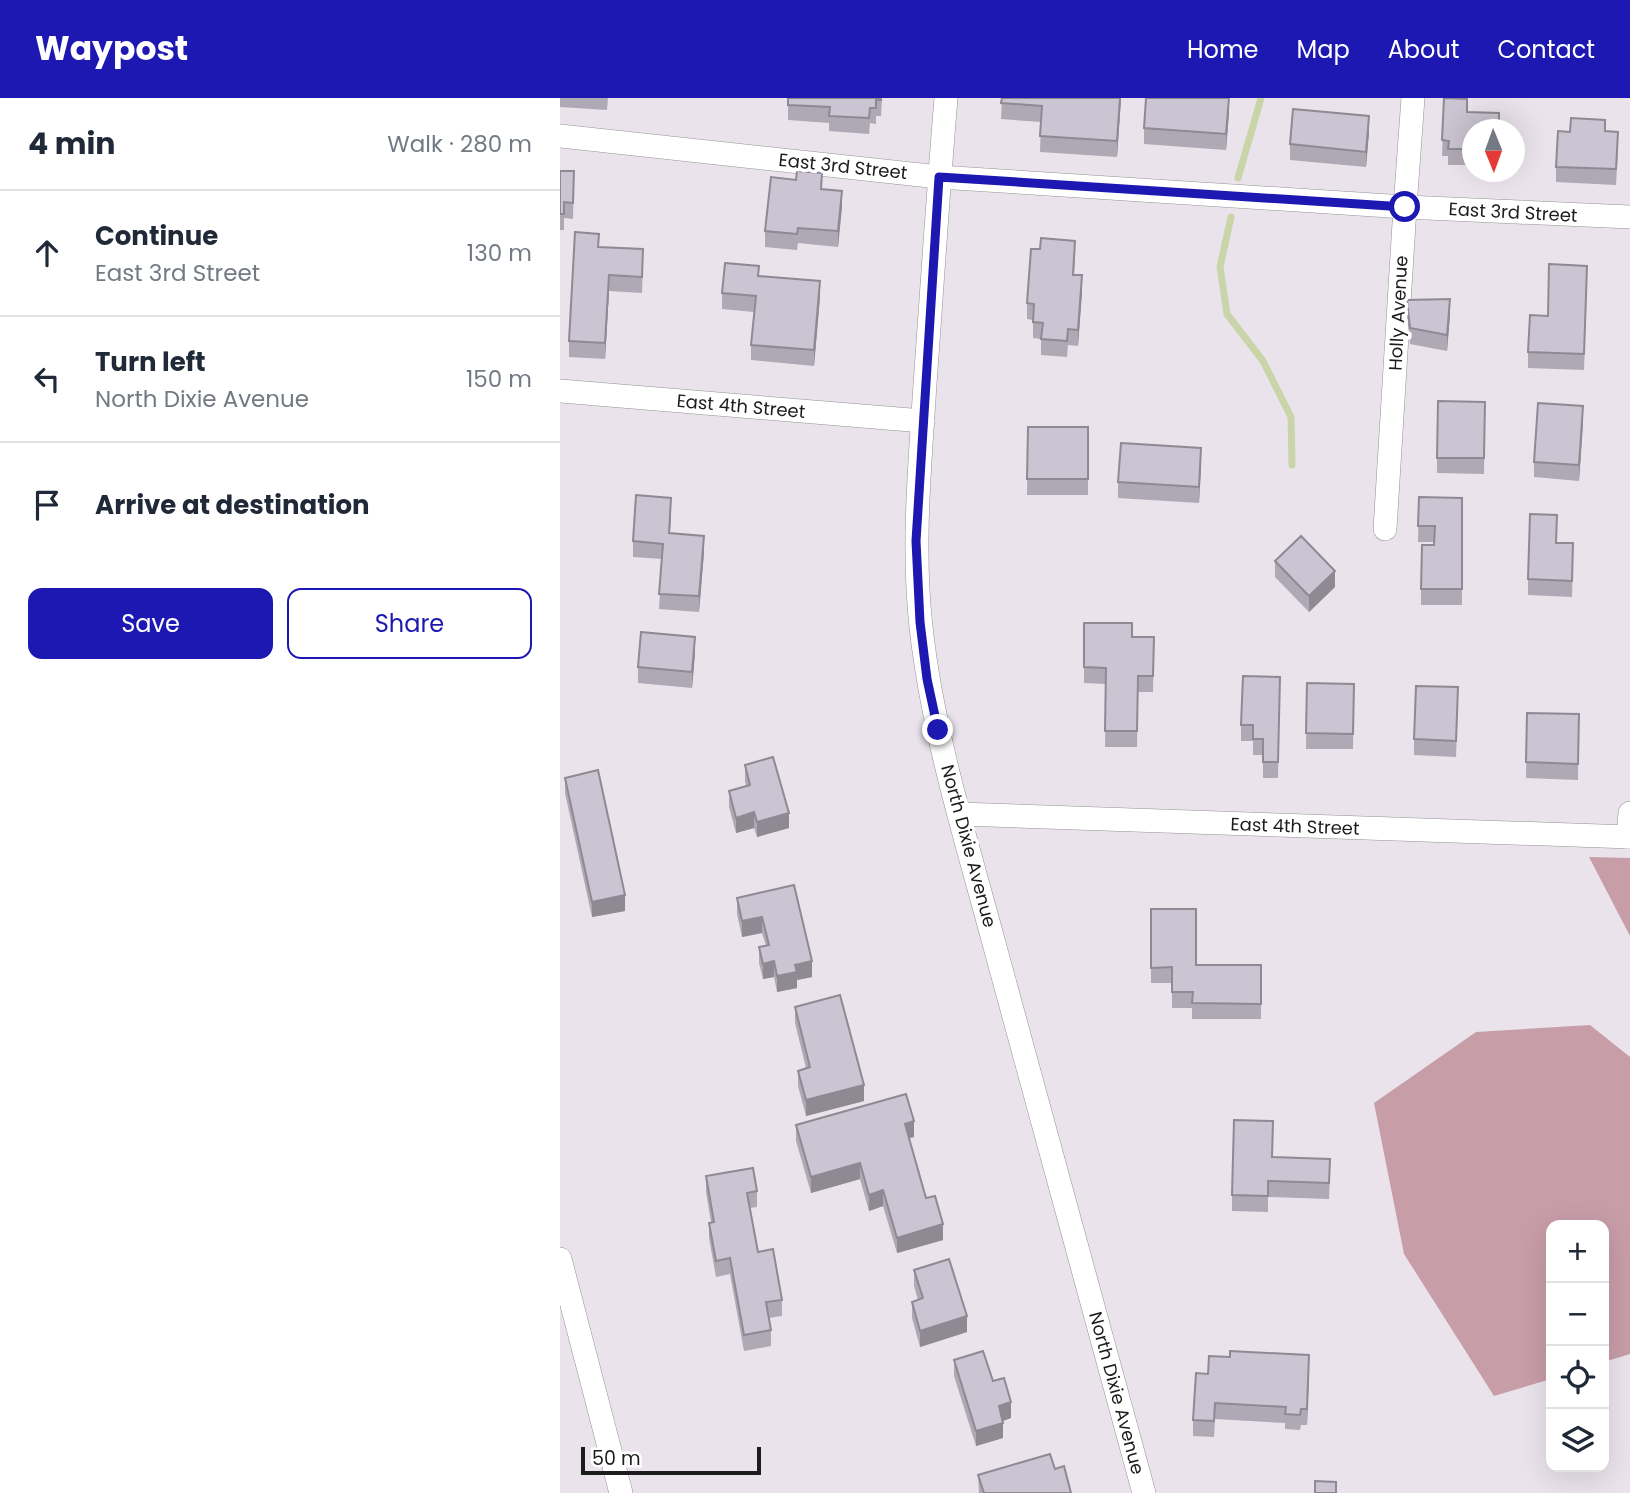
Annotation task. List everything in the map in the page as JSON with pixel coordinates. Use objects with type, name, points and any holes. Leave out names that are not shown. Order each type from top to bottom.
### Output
[{"type":"street","name":"North Dixie Avenue","points":[[946,98],[916,541],[920,622],[927,679],[938,730],[1037,1104],[1144,1493]]},
{"type":"street","name":"Holly Avenue","points":[[1385,528],[1413,98]]},
{"type":"street","name":"East 3rd Street","points":[[560,135],[939,177],[1405,207],[1630,217]]},
{"type":"street","name":"East 4th Street","points":[[560,391],[923,421]]},
{"type":"street","points":[[1629,837],[1630,813]]},
{"type":"street","name":"East 4th Street","points":[[960,814],[1629,837]]},
{"type":"street","points":[[560,1259],[621,1493]]},
{"type":"shaded area","points":[[1589,857],[1630,858],[1630,936]]},
{"type":"shaded area","points":[[1590,1025],[1630,1057],[1630,1354],[1609,1360],[1609,1220],[1546,1220],[1546,1380],[1494,1396],[1404,1254],[1374,1103],[1476,1032]]},
{"type":"building","points":[[788,98],[881,100],[876,100],[876,108],[870,108],[869,118],[829,116],[830,107],[788,105]]},
{"type":"building","points":[[1002,98],[1120,98],[1117,141],[1040,136],[1042,106],[1001,103]]},
{"type":"building","points":[[1146,98],[1229,98],[1226,134],[1144,128]]},
{"type":"building","points":[[1444,98],[1467,99],[1467,112],[1499,113],[1499,119],[1462,119],[1462,149],[1448,149],[1449,141],[1442,140]]},
{"type":"building","points":[[1293,109],[1369,116],[1366,152],[1290,144]]},
{"type":"building","points":[[1571,118],[1605,120],[1605,131],[1618,132],[1616,169],[1556,167],[1558,131],[1570,132]]},
{"type":"building","points":[[560,171],[574,171],[573,203],[564,202],[564,214],[560,214]]},
{"type":"building","points":[[797,171],[822,173],[821,189],[842,191],[838,231],[798,228],[797,234],[765,231],[771,177],[796,180]]},
{"type":"building","points":[[575,232],[599,234],[598,247],[643,249],[642,277],[609,275],[605,343],[569,341]]},
{"type":"building","points":[[1041,238],[1075,241],[1073,275],[1082,275],[1078,330],[1068,329],[1067,341],[1041,339],[1043,323],[1033,322],[1034,304],[1027,303],[1031,249],[1040,249]]},
{"type":"building","points":[[725,263],[759,266],[758,276],[820,281],[814,350],[751,345],[756,296],[722,293]]},
{"type":"building","points":[[1549,264],[1587,266],[1584,354],[1528,352],[1530,315],[1548,316]]},
{"type":"building","points":[[1450,299],[1447,335],[1410,328],[1407,300]]},
{"type":"building","points":[[1438,401],[1485,402],[1484,458],[1437,458]]},
{"type":"building","points":[[1538,403],[1583,406],[1579,465],[1534,462]]},
{"type":"building","points":[[1028,427],[1088,427],[1088,479],[1027,479]]},
{"type":"building","points":[[1121,443],[1201,448],[1199,487],[1118,482]]},
{"type":"building","points":[[636,495],[671,498],[669,533],[704,536],[699,596],[659,594],[663,544],[633,541]]},
{"type":"building","points":[[1419,497],[1462,498],[1462,589],[1421,589],[1422,545],[1434,545],[1435,526],[1418,526]]},
{"type":"building","points":[[1530,514],[1557,515],[1556,543],[1573,543],[1572,581],[1528,579]]},
{"type":"building","points":[[1301,536],[1335,571],[1309,596],[1275,561]]},
{"type":"building","points":[[1084,623],[1132,623],[1132,637],[1154,637],[1153,676],[1138,676],[1137,731],[1105,731],[1106,668],[1084,667]]},
{"type":"building","points":[[641,632],[695,637],[692,672],[638,667]]},
{"type":"building","points":[[1243,676],[1280,677],[1278,762],[1263,762],[1263,739],[1253,739],[1253,725],[1241,725]]},
{"type":"building","points":[[1307,683],[1354,684],[1353,734],[1306,733]]},
{"type":"building","points":[[1416,686],[1458,687],[1456,741],[1414,739]]},
{"type":"building","points":[[1527,713],[1579,714],[1578,764],[1526,762]]},
{"type":"building","points":[[773,757],[789,813],[757,822],[754,812],[736,818],[729,791],[750,785],[745,765]]},
{"type":"building","points":[[598,770],[625,895],[592,902],[565,778]]},
{"type":"building","points":[[794,885],[812,961],[795,965],[797,972],[777,976],[774,961],[763,964],[759,947],[769,945],[762,917],[742,921],[737,898]]},
{"type":"building","points":[[1151,909],[1196,909],[1196,965],[1261,965],[1261,1004],[1192,1003],[1193,992],[1172,992],[1172,967],[1151,968]]},
{"type":"building","points":[[840,995],[864,1085],[806,1100],[798,1071],[810,1067],[795,1007]]},
{"type":"building","points":[[906,1094],[914,1121],[905,1124],[926,1198],[935,1196],[943,1224],[897,1238],[883,1190],[869,1195],[860,1163],[811,1177],[796,1125]]},
{"type":"building","points":[[1234,1120],[1273,1121],[1272,1157],[1330,1159],[1329,1183],[1268,1181],[1268,1196],[1232,1195]]},
{"type":"building","points":[[753,1168],[757,1191],[747,1193],[758,1252],[773,1249],[782,1300],[766,1302],[771,1330],[744,1335],[730,1258],[716,1261],[709,1223],[714,1222],[706,1176]]},
{"type":"building","points":[[949,1259],[967,1316],[920,1331],[912,1302],[923,1298],[914,1270]]},
{"type":"building","points":[[983,1351],[993,1381],[1004,1378],[1011,1402],[999,1406],[1003,1423],[976,1431],[954,1360]]},
{"type":"building","points":[[1230,1351],[1309,1355],[1307,1409],[1301,1409],[1300,1415],[1285,1414],[1286,1407],[1215,1403],[1214,1421],[1193,1420],[1196,1373],[1208,1374],[1209,1356],[1230,1357]]},
{"type":"building","points":[[1050,1454],[1055,1469],[1064,1466],[1071,1493],[984,1493],[978,1475]]},
{"type":"building","points":[[1315,1481],[1336,1482],[1336,1493],[1315,1493]]},
{"type":"waterway","points":[[1238,178],[1261,98]]},
{"type":"waterway","points":[[1231,217],[1220,267],[1227,314],[1263,361],[1291,417],[1292,465]]},
{"type":"route","points":[[938,730],[927,679],[920,622],[916,541],[939,177],[1405,207]]}]
